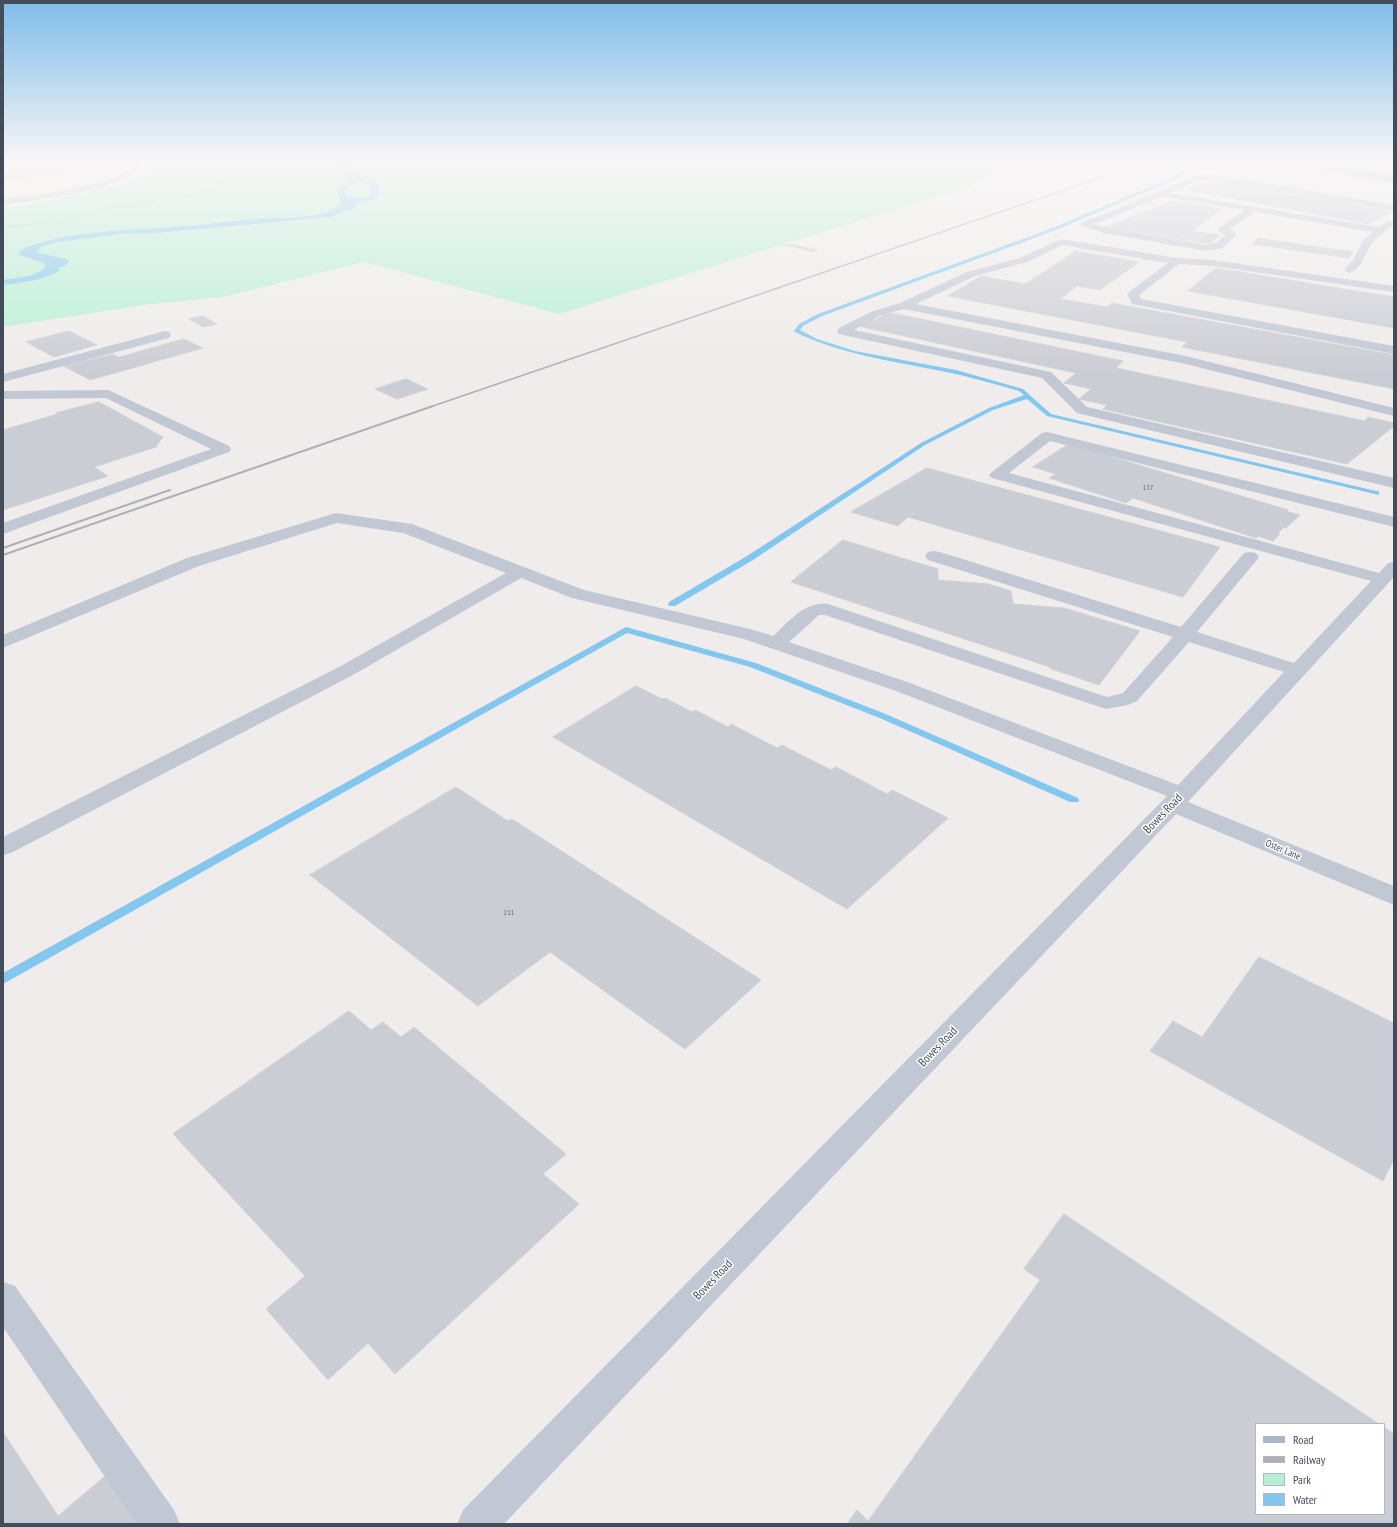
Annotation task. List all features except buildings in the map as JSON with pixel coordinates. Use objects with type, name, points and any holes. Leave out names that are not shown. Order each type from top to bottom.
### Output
[{"type":"street","points":[[1110,231],[1207,248],[1219,246],[1232,234],[1225,231]]},
{"type":"street","points":[[1349,270],[1357,261],[1368,241],[1380,231]]},
{"type":"street","points":[[1394,288],[1213,263],[1177,261],[1061,242],[1024,260],[971,274],[904,304],[877,313],[843,331],[1046,375],[1082,410],[1394,482]]},
{"type":"street","points":[[1177,261],[1133,294],[1136,302],[1394,350]]},
{"type":"street","points":[[904,304],[1186,360],[1394,412]]},
{"type":"street","points":[[3,378],[165,335]]},
{"type":"street","points":[[3,395],[108,394],[224,449],[3,529]]},
{"type":"street","points":[[1388,573],[996,474],[1047,436],[1394,522]]},
{"type":"street","name":"Oster Lane","points":[[3,642],[193,562],[336,518],[406,528],[578,594],[750,635],[903,687],[1060,748],[1394,896]]},
{"type":"street","points":[[934,556],[1297,670]]},
{"type":"street","points":[[776,644],[812,611],[819,609],[828,610],[1106,703],[1121,701],[1130,697],[1186,635],[1250,557]]},
{"type":"street","points":[[3,848],[346,671],[520,572]]},
{"type":"street","name":"Bowes Road","points":[[477,1524],[1177,799],[1388,573]]},
{"type":"street","points":[[3,1298],[160,1524]]},
{"type":"green space","points":[[3,231],[825,231],[559,314],[364,262],[222,297],[143,305],[3,327]]},
{"type":"water","points":[[177,231],[120,234],[57,242],[41,247],[36,253],[44,256],[67,259],[69,262],[58,268],[60,270],[40,279],[3,285],[3,280],[32,275],[45,267],[44,263],[19,255],[20,250],[39,243],[96,232]]},
{"type":"waterway","points":[[1028,396],[1021,390],[981,378],[854,353],[815,340],[797,331],[801,325],[820,315],[1048,231]]},
{"type":"waterway","points":[[35,251],[33,253],[59,260]]},
{"type":"waterway","points":[[672,604],[750,558],[923,444],[991,409],[1028,396]]},
{"type":"waterway","points":[[1028,396],[1049,415],[1376,493]]},
{"type":"waterway","points":[[3,979],[626,630],[753,665],[885,717],[1074,800]]},
{"type":"railway","points":[[430,407],[944,231]]},
{"type":"railway","points":[[3,555],[433,406]]},
{"type":"railway","points":[[3,548],[170,490]]}]
